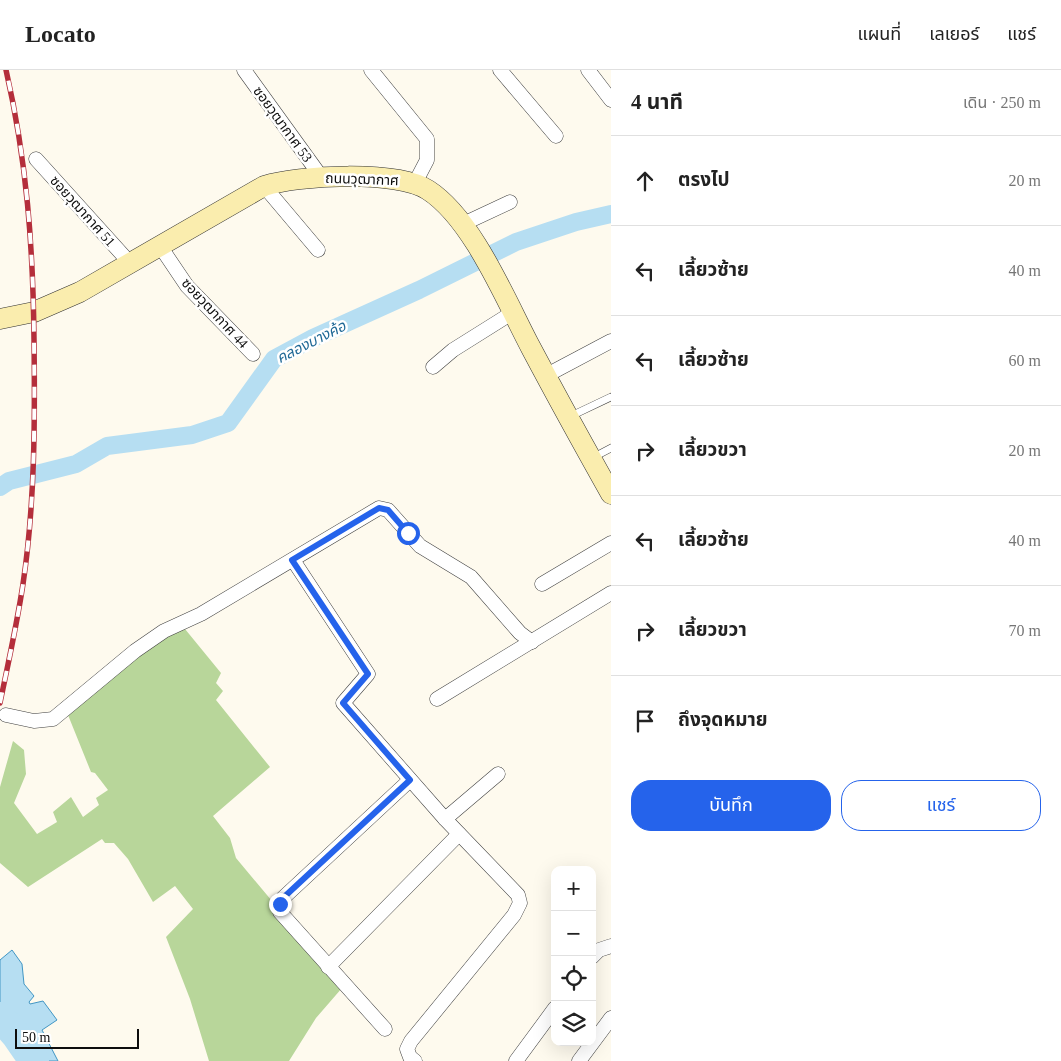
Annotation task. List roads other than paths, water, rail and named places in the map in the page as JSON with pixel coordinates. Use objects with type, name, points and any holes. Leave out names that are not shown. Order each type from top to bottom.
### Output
[{"type":"main road","name":"ถนนวุฒากาศ","points":[[3,321],[34,312],[80,292],[264,186],[295,178],[392,178],[415,183],[429,191],[446,205],[476,244],[545,376],[611,494]]},
{"type":"street","name":"ซอยวุฒากาศ 53","points":[[244,70],[322,178]]},
{"type":"street","points":[[371,70],[427,139],[427,160],[415,183]]},
{"type":"street","points":[[500,70],[556,136]]},
{"type":"street","points":[[588,70],[611,100]]},
{"type":"street","name":"ซอยวุฒากาศ 51","points":[[36,159],[130,263]]},
{"type":"street","points":[[264,186],[318,250]]},
{"type":"street","points":[[462,224],[510,202]]},
{"type":"street","name":"ซอยวุฒากาศ 44","points":[[160,246],[187,286],[254,354]]},
{"type":"street","points":[[433,367],[453,350],[512,314]]},
{"type":"street","points":[[545,376],[611,341]]},
{"type":"street","points":[[6,715],[34,721],[53,719],[135,651],[164,631],[201,614],[379,508],[388,510],[420,546],[471,577],[520,633],[532,642]]},
{"type":"street","points":[[542,584],[611,543]]},
{"type":"street","points":[[292,560],[368,674],[343,703],[445,819],[518,896],[520,903],[514,915],[410,1041],[407,1048],[410,1057],[415,1061]]},
{"type":"street","points":[[437,698],[611,593]]},
{"type":"street","points":[[445,819],[498,774]]},
{"type":"street","points":[[385,1028],[280,912],[280,904],[283,898],[410,780]]},
{"type":"street","points":[[328,967],[459,834]]},
{"type":"street","points":[[593,956],[599,950],[611,946]]},
{"type":"street","points":[[516,1061],[551,1013]]},
{"type":"street","points":[[579,1061],[611,1018]]},
{"type":"lane","points":[[568,418],[611,397]]},
{"type":"lane","points":[[591,459],[611,448]]},
{"type":"water","points":[[12,950],[22,964],[24,984],[34,996],[29,1002],[30,1004],[43,1001],[57,1020],[42,1030],[58,1061],[19,1061],[0,1034],[0,960]]},
{"type":"waterway","name":"คลองบางค้อ","points":[[0,487],[9,481],[76,464],[107,446],[192,435],[228,423],[274,359],[313,338],[419,290],[516,242],[576,222],[611,214]]},
{"type":"waterway","points":[[0,1017],[16,1035],[34,1061]]},
{"type":"railway","points":[[0,703],[18,614],[27,554],[32,493],[34,431],[33,305],[28,204],[19,138],[6,70]]}]
